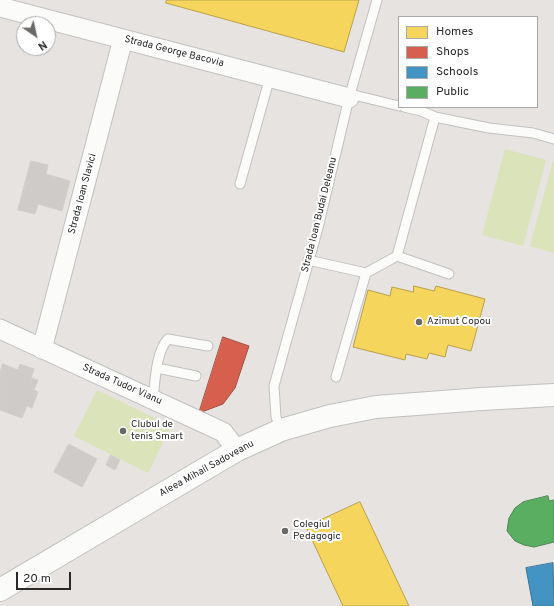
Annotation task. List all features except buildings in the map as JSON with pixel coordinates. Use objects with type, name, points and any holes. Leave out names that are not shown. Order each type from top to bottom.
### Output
[{"type":"main road","name":"Aleea Mihail Sadoveanu","points":[[0,590],[237,450],[281,430],[330,416],[376,407],[554,395]]},
{"type":"street","name":"Strada George Bacovia","points":[[0,7],[270,77],[350,96]]},
{"type":"street","name":"Strada Ioan Slavici","points":[[42,349],[123,39]]},
{"type":"street","name":"Strada Tudor Vianu","points":[[0,329],[223,432],[237,450]]},
{"type":"lane","name":"Strada Ioan Budai Deleanu","points":[[281,430],[276,417],[274,386],[318,228],[350,96],[377,0]]},
{"type":"lane","points":[[240,184],[270,77]]},
{"type":"lane","points":[[350,96],[398,106]]},
{"type":"lane","points":[[421,109],[435,117],[489,128],[533,133],[554,139]]},
{"type":"lane","points":[[308,260],[366,273],[397,256],[435,117]]},
{"type":"lane","points":[[397,256],[449,274]]},
{"type":"lane","points":[[336,377],[366,273]]},
{"type":"lane","points":[[153,399],[157,368],[163,344],[168,339],[208,346]]},
{"type":"lane","points":[[157,368],[196,376]]},
{"type":"green space","points":[[505,149],[546,160],[523,246],[482,235]]},
{"type":"green space","points":[[554,161],[554,253],[530,246]]},
{"type":"green space","name":"Clubul de tenis Smart","points":[[97,390],[171,426],[148,473],[74,436]]},
{"type":"place","name":"Azimut Copou","points":[[419,322]]},
{"type":"place","name":"Clubul de tenis Smart","points":[[123,431]]},
{"type":"place","name":"Colegiul Pedagogic","points":[[285,531]]}]
